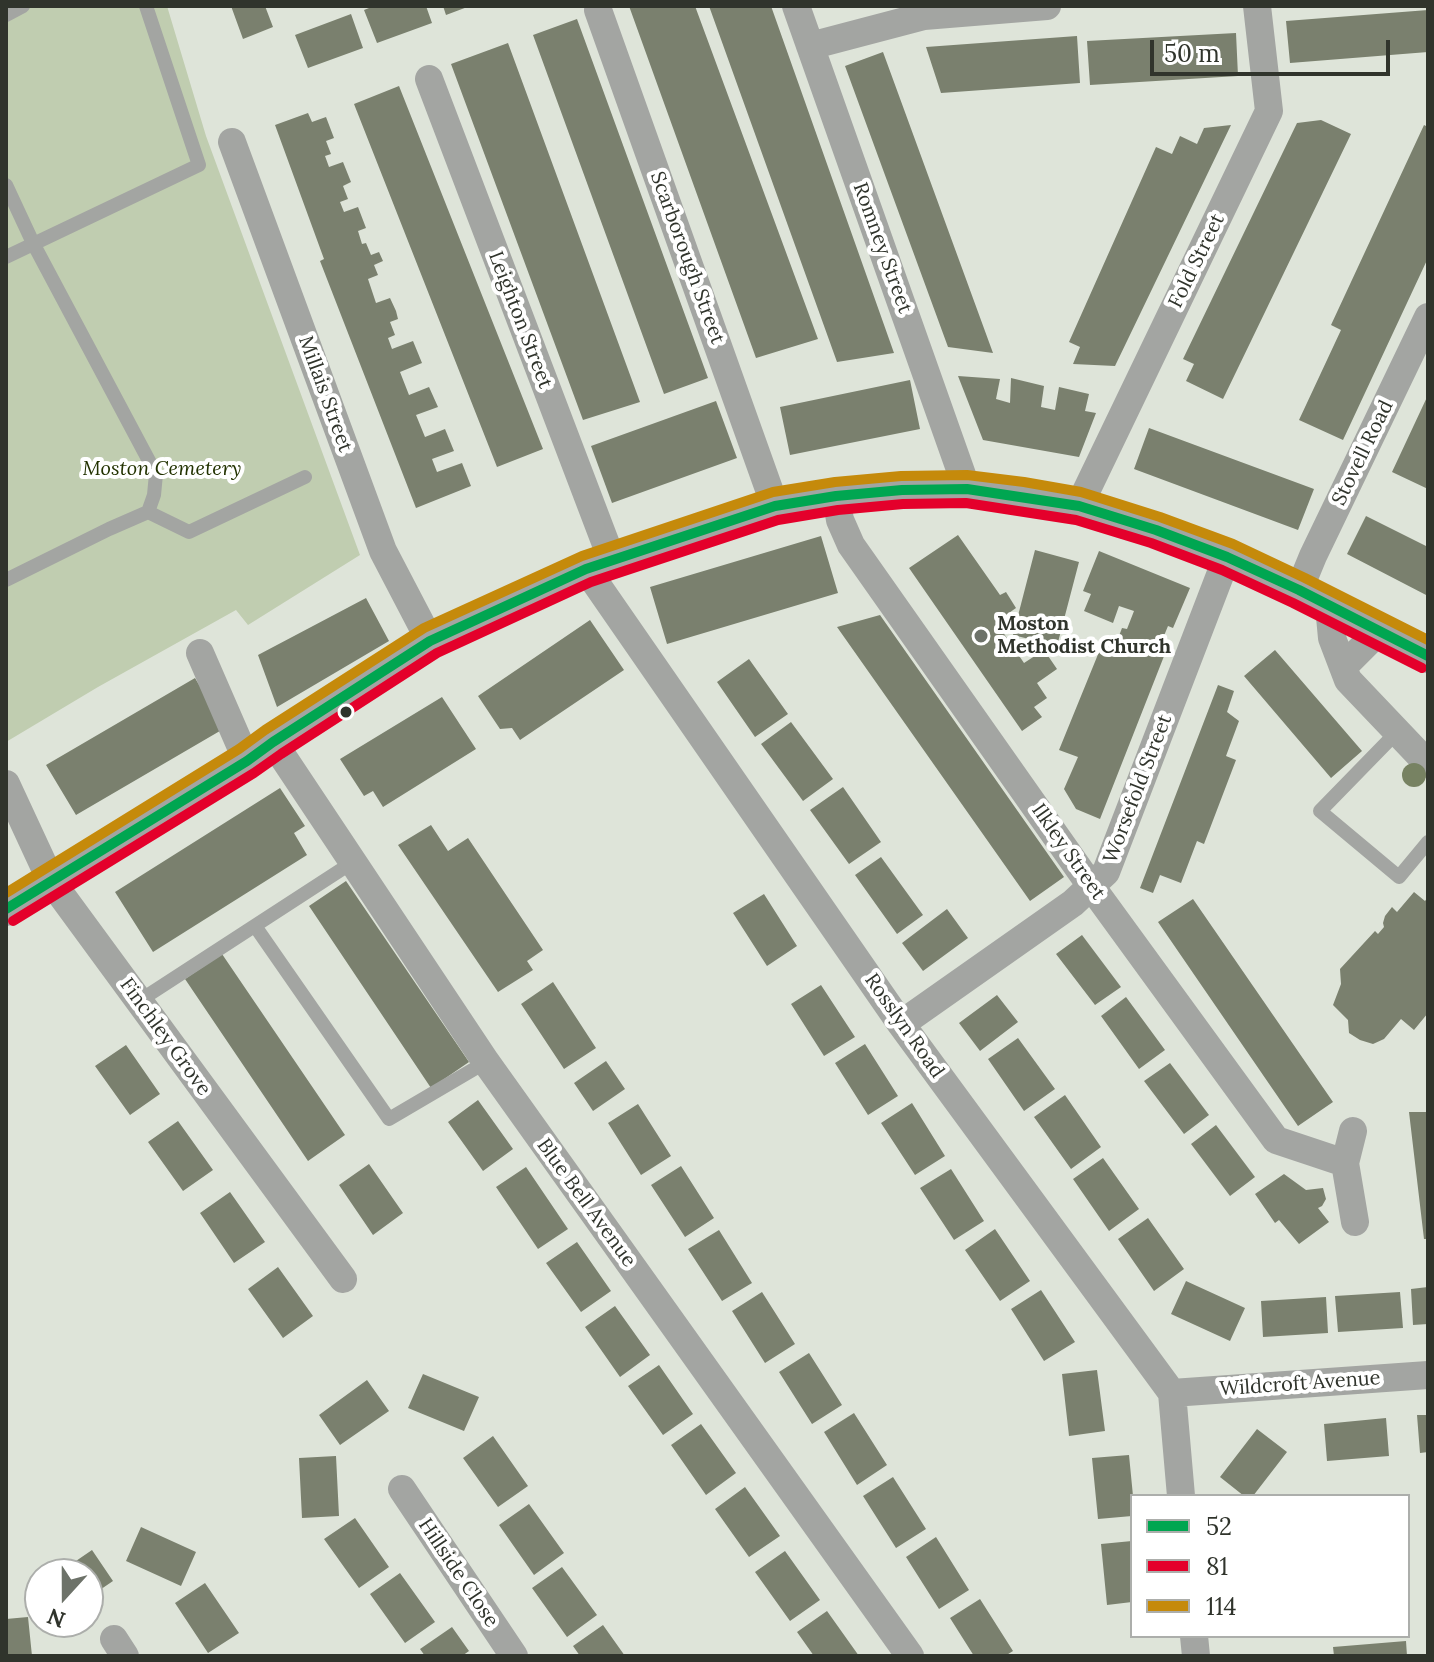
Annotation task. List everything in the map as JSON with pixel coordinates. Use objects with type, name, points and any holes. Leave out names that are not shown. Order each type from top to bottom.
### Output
[{"type":"street","name":"Romney Street","points":[[796,6],[967,489]]},
{"type":"street","points":[[810,46],[924,16],[1047,6]]},
{"type":"street","name":"Fold Street","points":[[1079,506],[1269,111],[1257,6]]},
{"type":"street","name":"Scarborough Street","points":[[598,10],[775,506]]},
{"type":"street","name":"Leighton Street","points":[[429,79],[599,564]]},
{"type":"street","name":"Millais Street","points":[[232,142],[383,551],[430,641]]},
{"type":"street","name":"Stovell Road","points":[[1299,590],[1428,317]]},
{"type":"street","points":[[6,909],[260,752],[430,641],[599,564],[775,506],[902,490],[967,489],[1079,506],[1227,557],[1428,656]]},
{"type":"street","name":"Ilkley Street","points":[[836,496],[840,520],[851,545],[1091,886],[1276,1140],[1345,1163]]},
{"type":"street","name":"Worsefold Street","points":[[901,1024],[1073,903],[1106,872],[1227,557]]},
{"type":"street","name":"Rosslyn Road","points":[[599,564],[901,1024],[1172,1393]]},
{"type":"street","points":[[1329,606],[1332,638],[1348,680],[1428,764]]},
{"type":"street","points":[[1343,667],[1379,631]]},
{"type":"street","name":"Blue Bell Avenue","points":[[200,653],[260,752],[353,862],[486,1062],[910,1656]]},
{"type":"street","name":"Finchley Grove","points":[[6,784],[51,881],[343,1279]]},
{"type":"street","points":[[1353,1131],[1345,1163],[1355,1222]]},
{"type":"street","name":"Wildcroft Avenue","points":[[1172,1393],[1428,1375]]},
{"type":"street","points":[[1172,1393],[1181,1494]]},
{"type":"street","name":"Hillside Close","points":[[402,1489],[514,1656]]},
{"type":"lane","points":[[6,15],[23,6]]},
{"type":"lane","points":[[6,257],[199,165],[146,6]]},
{"type":"lane","points":[[6,185],[33,243],[156,474],[148,512],[6,580]]},
{"type":"lane","points":[[148,512],[189,532],[305,477]]},
{"type":"lane","points":[[1397,732],[1320,811],[1399,877],[1428,842]]},
{"type":"lane","points":[[139,1001],[353,862]]},
{"type":"lane","points":[[255,926],[389,1119],[486,1062]]},
{"type":"green space","name":"Moston Cemetery","points":[[6,6],[167,6],[206,136],[360,555],[248,625],[236,610],[6,742]]},
{"type":"building","points":[[231,6],[265,6],[273,27],[243,39]]},
{"type":"building","points":[[374,6],[426,6],[432,23],[377,43],[364,10]]},
{"type":"building","points":[[443,6],[470,6],[446,15]]},
{"type":"building","points":[[629,6],[695,6],[818,339],[756,358]]},
{"type":"building","points":[[709,6],[771,6],[894,353],[837,362]]},
{"type":"building","points":[[1428,10],[1428,52],[1290,63],[1286,21]]},
{"type":"building","points":[[351,14],[363,48],[308,68],[295,35]]},
{"type":"building","points":[[577,19],[708,378],[664,394],[533,35]]},
{"type":"building","points":[[1236,33],[1238,76],[1090,85],[1087,41]]},
{"type":"building","points":[[1077,36],[1080,83],[941,93],[926,47]]},
{"type":"building","points":[[508,43],[640,402],[583,420],[451,64]]},
{"type":"building","points":[[883,52],[993,353],[948,347],[845,66]]},
{"type":"building","points":[[399,86],[543,449],[497,467],[354,104]]},
{"type":"building","points":[[308,113],[312,122],[326,117],[334,138],[326,141],[331,154],[325,156],[329,167],[343,162],[351,182],[343,186],[348,199],[340,202],[344,212],[358,207],[366,228],[358,231],[362,244],[366,243],[371,255],[379,252],[383,261],[374,265],[378,275],[368,279],[376,303],[390,298],[396,311],[398,319],[390,322],[395,335],[388,338],[392,349],[413,341],[422,363],[400,372],[409,395],[429,387],[438,407],[416,415],[425,437],[445,429],[454,451],[432,459],[437,472],[462,463],[471,486],[416,508],[320,261],[324,259],[275,125]]},
{"type":"building","points":[[1321,120],[1351,134],[1223,399],[1186,381],[1194,364],[1183,359],[1297,123]]},
{"type":"building","points":[[1231,125],[1115,366],[1073,364],[1080,347],[1069,342],[1156,147],[1172,154],[1180,136],[1197,144],[1204,128]]},
{"type":"building","points":[[1424,125],[1428,127],[1428,258],[1343,440],[1299,420],[1341,330],[1331,325]]},
{"type":"building","points":[[958,376],[1000,379],[996,399],[1010,403],[1011,378],[1044,386],[1041,407],[1055,410],[1059,387],[1089,394],[1085,411],[1096,413],[1079,457],[983,440]]},
{"type":"building","points":[[910,380],[920,429],[790,455],[780,407]]},
{"type":"building","points":[[1428,395],[1428,489],[1392,472]]},
{"type":"building","points":[[716,401],[737,458],[612,503],[591,446]]},
{"type":"building","points":[[1149,428],[1314,489],[1298,530],[1134,469]]},
{"type":"building","points":[[1366,516],[1428,547],[1428,596],[1347,554]]},
{"type":"building","name":"Moston Methodist Church","points":[[958,535],[1000,595],[1006,592],[1016,608],[996,622],[1024,663],[1044,650],[1057,669],[1037,683],[1047,698],[1034,707],[1042,717],[1022,731],[909,568]]},
{"type":"building","points":[[821,536],[838,593],[667,644],[650,587]]},
{"type":"building","points":[[1035,550],[1079,562],[1057,646],[1013,635]]},
{"type":"building","points":[[1099,551],[1190,588],[1173,628],[1168,626],[1161,643],[1168,646],[1100,819],[1076,809],[1064,789],[1078,757],[1059,750],[1101,647],[1113,652],[1122,628],[1127,629],[1134,611],[1119,606],[1113,623],[1084,611],[1091,594],[1083,591]]},
{"type":"building","points":[[366,598],[389,641],[277,707],[258,655]]},
{"type":"building","points":[[880,615],[1064,877],[1030,901],[837,627]]},
{"type":"building","points":[[590,620],[624,670],[520,740],[512,728],[500,729],[478,696]]},
{"type":"building","points":[[1275,650],[1362,751],[1331,778],[1244,676]]},
{"type":"building","points":[[749,659],[788,714],[755,737],[717,682]]},
{"type":"building","points":[[195,678],[225,728],[76,815],[46,765]]},
{"type":"building","points":[[1218,685],[1234,691],[1227,712],[1239,721],[1226,756],[1236,760],[1204,844],[1197,841],[1181,883],[1160,875],[1153,893],[1140,888]]},
{"type":"building","points":[[442,697],[476,749],[383,807],[373,791],[364,796],[340,759]]},
{"type":"building","points":[[791,722],[833,779],[803,801],[761,744]]},
{"type":"building","points":[[843,787],[881,842],[849,864],[810,810]]},
{"type":"building","points":[[280,788],[305,826],[294,833],[307,855],[153,952],[115,892]]},
{"type":"building","points":[[431,825],[448,851],[468,838],[543,950],[527,961],[533,970],[498,992],[398,845]]},
{"type":"building","points":[[881,857],[923,915],[897,934],[855,875]]},
{"type":"building","points":[[346,881],[469,1062],[431,1088],[309,906]]},
{"type":"building","points":[[1414,892],[1425,901],[1428,897],[1428,1013],[1414,1030],[1401,1019],[1384,1039],[1373,1044],[1360,1040],[1349,1033],[1348,1020],[1333,1005],[1341,984],[1340,969],[1375,931],[1378,934],[1384,927],[1385,916],[1392,907],[1397,912]]},
{"type":"building","points":[[764,894],[797,946],[767,966],[733,913]]},
{"type":"building","points":[[1193,899],[1333,1102],[1298,1126],[1158,922]]},
{"type":"building","points":[[947,909],[968,938],[923,971],[902,943]]},
{"type":"building","points":[[1082,935],[1121,987],[1095,1005],[1056,954]]},
{"type":"building","points":[[222,954],[345,1135],[308,1161],[185,979]]},
{"type":"building","points":[[553,982],[596,1048],[564,1069],[521,1004]]},
{"type":"building","points":[[821,985],[855,1037],[824,1056],[791,1004]]},
{"type":"building","points":[[997,995],[1018,1022],[980,1051],[959,1023]]},
{"type":"building","points":[[1126,997],[1165,1050],[1139,1069],[1101,1016]]},
{"type":"building","points":[[1018,1038],[1055,1089],[1024,1111],[988,1059]]},
{"type":"building","points":[[865,1044],[898,1096],[868,1115],[835,1063]]},
{"type":"building","points":[[126,1045],[160,1094],[130,1115],[95,1066]]},
{"type":"building","points":[[606,1061],[625,1089],[593,1111],[574,1083]]},
{"type":"building","points":[[1170,1063],[1209,1115],[1184,1134],[1144,1081]]},
{"type":"building","points":[[1065,1095],[1101,1147],[1071,1169],[1034,1117]]},
{"type":"building","points":[[478,1100],[513,1149],[483,1171],[448,1122]]},
{"type":"building","points":[[912,1103],[945,1156],[915,1175],[881,1123]]},
{"type":"building","points":[[638,1104],[671,1156],[641,1175],[608,1123]]},
{"type":"building","points":[[1409,1112],[1428,1112],[1428,1239],[1424,1239]]},
{"type":"building","points":[[178,1121],[213,1170],[183,1191],[148,1142]]},
{"type":"building","points":[[1216,1125],[1255,1177],[1230,1196],[1191,1144]]},
{"type":"building","points":[[1103,1158],[1139,1209],[1109,1231],[1073,1179]]},
{"type":"building","points":[[369,1164],[403,1213],[373,1235],[339,1185]]},
{"type":"building","points":[[681,1166],[714,1218],[685,1237],[651,1185]]},
{"type":"building","points":[[526,1167],[568,1229],[538,1249],[496,1187]]},
{"type":"building","points":[[951,1169],[984,1221],[954,1240],[920,1188]]},
{"type":"building","points":[[1284,1174],[1306,1190],[1323,1188],[1326,1199],[1318,1208],[1329,1222],[1299,1244],[1279,1220],[1275,1223],[1255,1194]]},
{"type":"building","points":[[230,1192],[265,1242],[234,1263],[200,1213]]},
{"type":"building","points":[[1148,1218],[1184,1269],[1154,1291],[1118,1239]]},
{"type":"building","points":[[995,1229],[1030,1281],[1000,1301],[965,1250]]},
{"type":"building","points":[[719,1230],[752,1283],[722,1301],[688,1249]]},
{"type":"building","points":[[577,1242],[611,1291],[581,1312],[546,1263]]},
{"type":"building","points":[[278,1267],[313,1316],[283,1338],[248,1289]]},
{"type":"building","points":[[1186,1281],[1245,1308],[1230,1341],[1171,1314]]},
{"type":"building","points":[[1428,1287],[1428,1324],[1413,1325],[1411,1289]]},
{"type":"building","points":[[1041,1290],[1075,1342],[1044,1361],[1011,1309]]},
{"type":"building","points":[[762,1292],[795,1344],[765,1363],[732,1311]]},
{"type":"building","points":[[1400,1292],[1403,1328],[1338,1332],[1335,1296]]},
{"type":"building","points":[[1326,1297],[1328,1333],[1263,1337],[1261,1301]]},
{"type":"building","points":[[615,1306],[650,1355],[620,1377],[585,1327]]},
{"type":"building","points":[[809,1353],[842,1405],[812,1424],[779,1372]]},
{"type":"building","points":[[659,1365],[693,1414],[663,1435],[628,1386]]},
{"type":"building","points":[[1097,1370],[1105,1431],[1069,1436],[1062,1374]]},
{"type":"building","points":[[423,1374],[479,1397],[464,1431],[408,1408]]},
{"type":"building","points":[[367,1380],[389,1411],[340,1445],[319,1415]]},
{"type":"building","points":[[854,1413],[887,1465],[857,1485],[824,1432]]},
{"type":"building","points":[[1417,1415],[1428,1415],[1428,1452],[1420,1453]]},
{"type":"building","points":[[1386,1418],[1389,1456],[1327,1461],[1324,1424]]},
{"type":"building","points":[[701,1424],[736,1473],[706,1495],[671,1445]]},
{"type":"building","points":[[1257,1429],[1287,1452],[1255,1494],[1241,1494],[1220,1477]]},
{"type":"building","points":[[493,1436],[528,1486],[498,1507],[463,1458]]},
{"type":"building","points":[[1129,1455],[1133,1494],[1130,1494],[1130,1516],[1098,1519],[1092,1458]]},
{"type":"building","points":[[336,1456],[339,1516],[302,1518],[299,1458]]},
{"type":"building","points":[[893,1477],[926,1529],[896,1548],[863,1496]]},
{"type":"building","points":[[745,1487],[780,1536],[749,1557],[715,1509]]},
{"type":"building","points":[[529,1504],[564,1553],[534,1575],[499,1525]]},
{"type":"building","points":[[355,1518],[389,1567],[359,1588],[324,1539]]},
{"type":"building","points":[[141,1527],[196,1552],[181,1586],[126,1561]]},
{"type":"building","points":[[936,1537],[969,1590],[939,1609],[906,1557]]},
{"type":"building","points":[[1130,1541],[1130,1602],[1107,1605],[1101,1544]]},
{"type":"building","points":[[92,1550],[97,1558],[80,1558]]},
{"type":"building","points":[[785,1551],[820,1600],[790,1621],[755,1572]]},
{"type":"building","points":[[562,1567],[597,1615],[567,1637],[532,1588]]},
{"type":"building","points":[[104,1568],[113,1581],[104,1587]]},
{"type":"building","points":[[400,1573],[435,1622],[405,1643],[370,1594]]},
{"type":"building","points":[[205,1583],[239,1633],[208,1653],[175,1603]]},
{"type":"building","points":[[980,1599],[1013,1651],[1005,1656],[974,1656],[950,1618]]},
{"type":"building","points":[[827,1611],[859,1656],[814,1656],[797,1632]]},
{"type":"building","points":[[24,1617],[24,1638],[30,1638],[32,1656],[6,1656],[6,1619]]},
{"type":"building","points":[[603,1625],[625,1656],[580,1656],[573,1646]]},
{"type":"building","points":[[452,1627],[469,1651],[462,1656],[425,1656],[420,1649]]},
{"type":"building","points":[[1406,1641],[1407,1656],[1334,1656],[1333,1647]]},
{"type":"transit line","name":"114","points":[[6,893],[239,749],[424,628],[582,556],[773,492],[901,476],[967,475],[1081,492],[1233,544],[1428,640]]},
{"type":"transit line","name":"52","points":[[6,909],[247,761],[430,641],[586,569],[775,506],[902,490],[967,489],[1079,506],[1227,557],[1428,656]]},
{"type":"transit line","name":"81","points":[[13,921],[254,773],[437,653],[591,582],[778,520],[903,504],[966,503],[1076,520],[1151,543],[1222,570],[1422,668]]},
{"type":"place","name":"Moston Methodist Church","points":[[981,636]]}]
